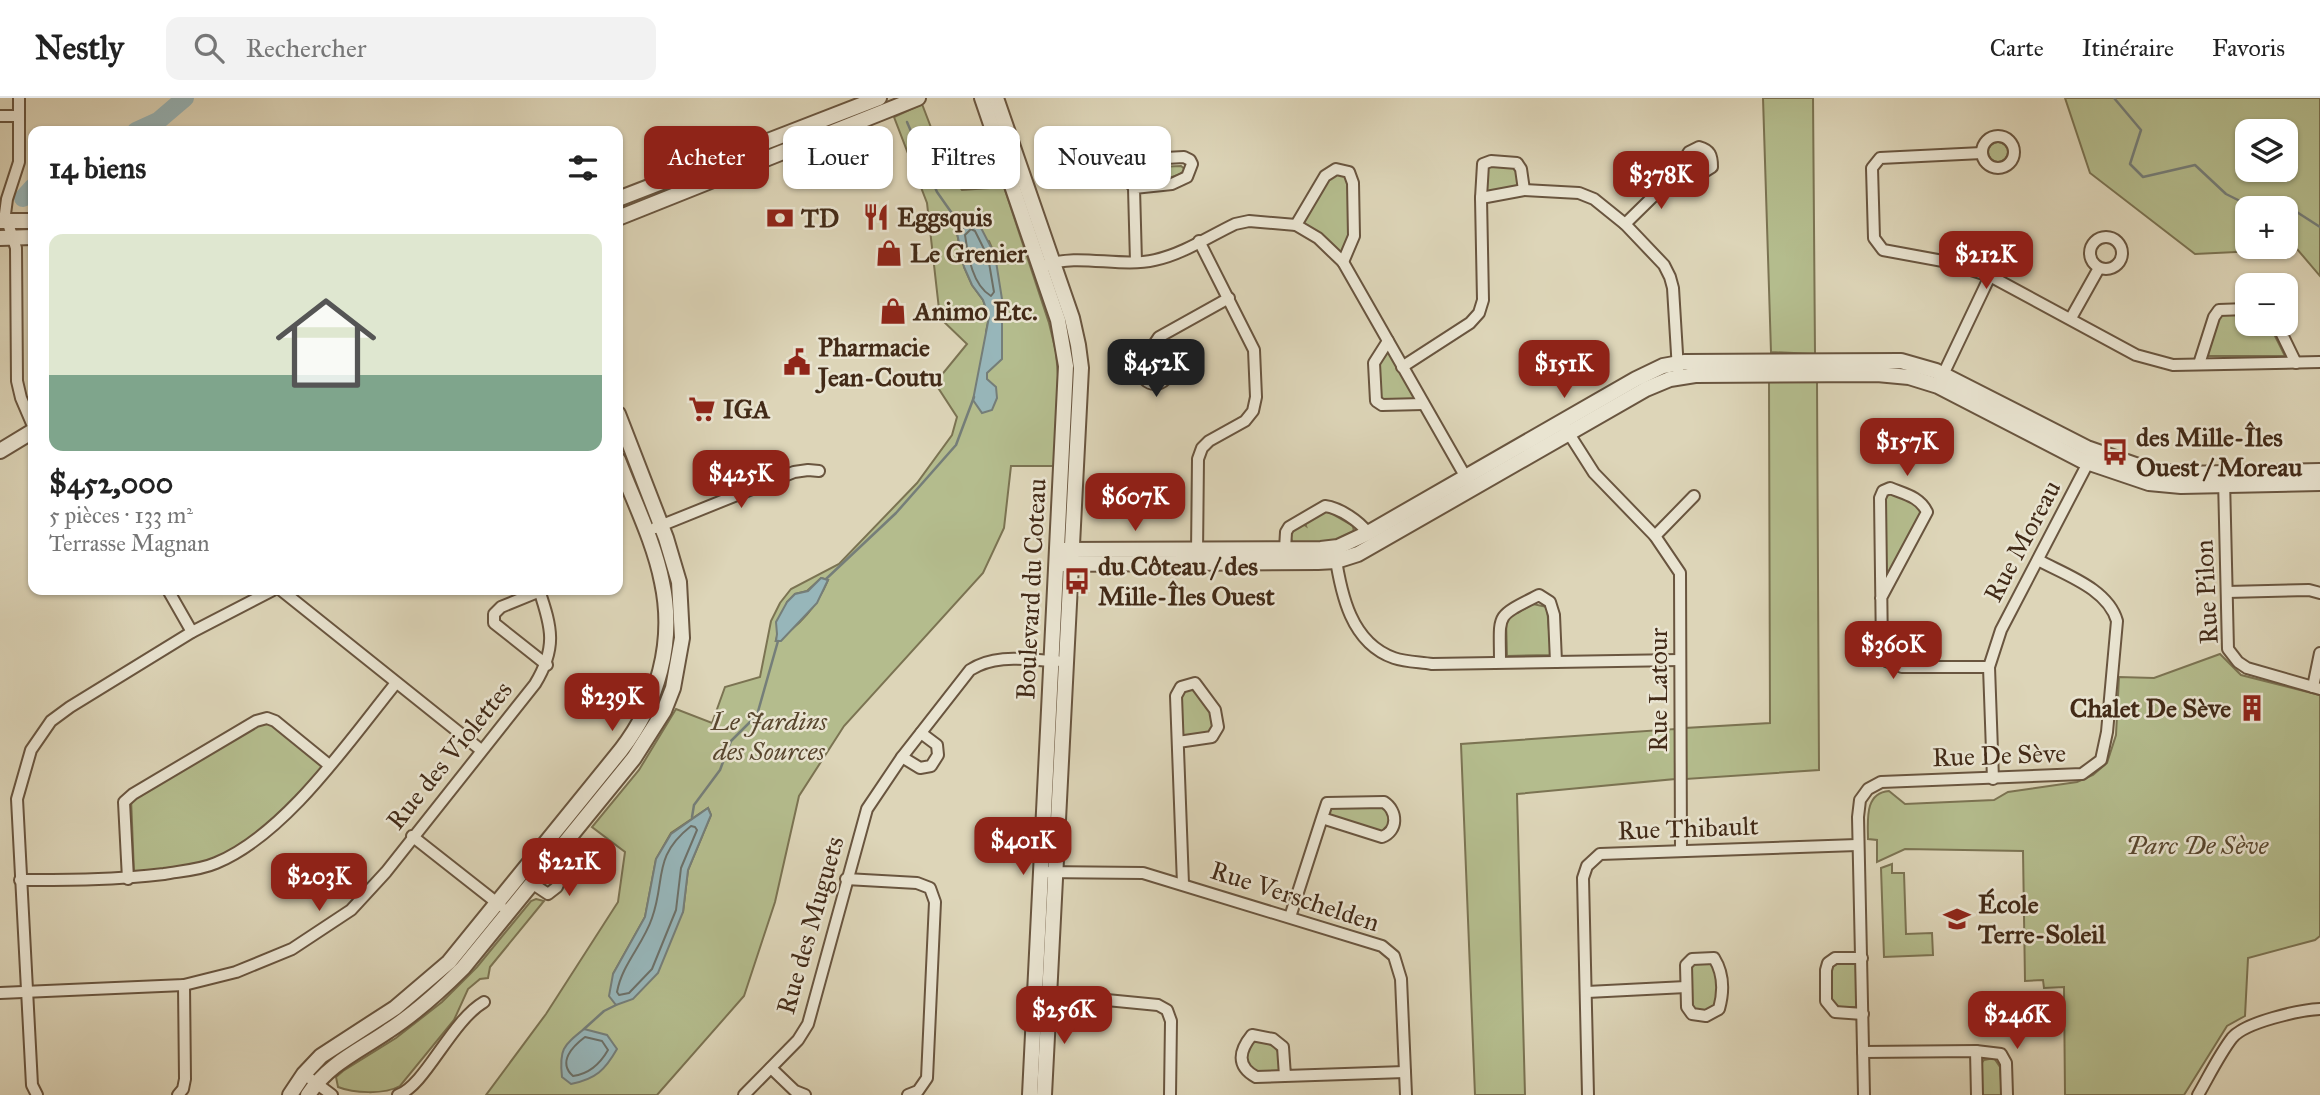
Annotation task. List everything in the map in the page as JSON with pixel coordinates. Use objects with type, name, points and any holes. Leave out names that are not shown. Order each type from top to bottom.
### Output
[{"type":"street","points":[[19,98],[20,155],[4,221],[7,238],[16,248],[17,381],[28,416]]},
{"type":"street","points":[[769,141],[879,98]]},
{"type":"street","points":[[769,158],[918,98]]},
{"type":"street","name":"Boulevard du Coteau","points":[[982,98],[1046,265],[1074,325],[1080,361],[1065,557],[1042,994],[1044,1095]]},
{"type":"street","name":"Boulevard du Coteau","points":[[996,98],[1046,265]]},
{"type":"street","points":[[0,116],[19,116]]},
{"type":"street","points":[[1982,153],[1880,158],[1872,168],[1874,238],[1883,250],[1943,261],[1990,275],[2136,355],[2173,365],[2320,362]]},
{"type":"street","points":[[1184,157],[1192,164],[1187,177],[1172,184],[1133,188],[1123,172],[1123,165],[1128,160],[1184,157]]},
{"type":"street","points":[[1402,367],[1470,323],[1479,313],[1483,300],[1483,164],[1517,163],[1521,169],[1524,190]]},
{"type":"street","points":[[1296,225],[1325,176],[1336,169],[1349,172],[1353,183],[1354,236],[1342,262]]},
{"type":"street","points":[[1625,224],[1674,176]]},
{"type":"street","points":[[623,197],[644,189]]},
{"type":"street","points":[[623,216],[693,189]]},
{"type":"street","points":[[1133,189],[1136,262]]},
{"type":"street","points":[[1481,198],[1524,190],[1579,193],[1594,198],[1625,224],[1664,265],[1670,277],[1678,370]]},
{"type":"street","points":[[4,221],[28,220]]},
{"type":"street","points":[[1046,265],[1155,260],[1235,224],[1249,221],[1296,225],[1318,238],[1342,262],[1469,483]]},
{"type":"street","points":[[7,238],[28,237]]},
{"type":"street","points":[[1197,557],[1198,459],[1202,448],[1209,441],[1245,421],[1253,411],[1256,397],[1254,350],[1199,242]]},
{"type":"street","points":[[2070,318],[2099,268]]},
{"type":"street","points":[[1941,380],[1990,275]]},
{"type":"street","points":[[1154,356],[1153,346],[1159,337],[1229,298]]},
{"type":"street","points":[[2199,364],[2214,317],[2219,310],[2235,309]]},
{"type":"street","points":[[2283,336],[2296,363]]},
{"type":"street","points":[[1388,341],[1374,363],[1376,401],[1382,405],[1423,404]]},
{"type":"street","points":[[1065,557],[1358,554],[1469,483],[1565,428],[1636,379],[1663,366],[1678,370],[1892,360],[1922,366],[1941,380],[2091,457],[2174,474],[2320,483]]},
{"type":"street","points":[[312,1089],[340,1061],[386,1033],[433,997],[472,958],[634,758],[651,734],[670,698],[681,647],[683,618],[679,582],[662,525],[623,427]]},
{"type":"street","name":"Rue Latour","points":[[1565,428],[1594,473],[1655,536],[1680,573],[1681,851]]},
{"type":"street","points":[[0,451],[28,431]]},
{"type":"street","name":"Rue Moreau","points":[[1993,779],[1989,667],[2001,630],[2091,457]]},
{"type":"street","points":[[646,532],[794,472],[820,471]]},
{"type":"street","points":[[2224,479],[2320,471]]},
{"type":"street","points":[[290,1095],[304,1074],[321,1056],[386,1015],[425,984],[457,953],[636,730],[653,697],[665,647],[666,620],[657,563],[623,473]]},
{"type":"street","name":"Rue Pilon","points":[[2224,479],[2228,649],[2238,662],[2247,668],[2316,688]]},
{"type":"street","points":[[1197,557],[1285,549],[1335,555],[1368,533],[1469,483]]},
{"type":"street","points":[[1881,598],[1927,512],[1923,503],[1914,497],[1890,488],[1883,491],[1880,498],[1881,598],[1882,650],[1886,661],[1902,667],[1989,667]]},
{"type":"street","points":[[1655,536],[1694,496]]},
{"type":"street","points":[[1285,549],[1289,527],[1325,506],[1358,523],[1368,533]]},
{"type":"street","points":[[1335,555],[1350,614],[1357,627],[1371,645],[1395,658],[1432,664],[1681,660]]},
{"type":"street","name":"Rue De Sève","points":[[1864,1095],[1857,845],[1860,800],[1868,789],[1881,782],[2082,774],[2101,760],[2107,732],[2117,621],[2113,607],[2091,589],[2038,560]]},
{"type":"street","points":[[2227,592],[2309,590],[2320,593]]},
{"type":"street","points":[[171,595],[192,632]]},
{"type":"street","points":[[37,1095],[32,1085],[17,799],[32,750],[51,721],[70,707],[192,632],[262,595]]},
{"type":"street","points":[[287,595],[481,750]]},
{"type":"street","name":"Rue des Violettes","points":[[530,595],[501,607],[494,614],[494,623],[547,665]]},
{"type":"street","name":"Rue des Violettes","points":[[0,993],[184,985],[236,972],[292,950],[351,910],[386,872],[535,684],[547,665],[551,641],[549,618],[540,595]]},
{"type":"street","points":[[1500,662],[1500,621],[1505,612],[1539,595],[1549,602],[1554,615],[1556,662]]},
{"type":"street","points":[[665,647],[681,647]]},
{"type":"street","points":[[2316,688],[2320,653]]},
{"type":"street","name":"Rue des Muguets","points":[[744,1095],[799,1040],[808,1024],[867,809],[902,757],[970,670],[980,664],[1002,658],[1059,661]]},
{"type":"street","points":[[20,880],[128,879],[193,870],[216,863],[251,845],[284,817],[396,683]]},
{"type":"street","points":[[1178,742],[1212,737],[1218,727],[1215,710],[1195,683],[1181,687],[1176,696],[1183,884]]},
{"type":"street","points":[[128,879],[124,803],[133,794],[256,721],[267,718],[275,722],[329,765]]},
{"type":"street","points":[[902,757],[920,768],[931,766],[938,755],[937,745],[921,733]]},
{"type":"street","points":[[1290,917],[1322,818],[1327,803],[1384,802],[1390,806],[1395,818],[1394,828],[1382,837],[1322,818]]},
{"type":"street","points":[[412,836],[509,913]]},
{"type":"street","name":"Rue Thibault","points":[[1588,1095],[1583,909],[1583,878],[1587,866],[1600,854],[1857,845]]},
{"type":"street","points":[[533,884],[548,894],[557,887],[561,877],[548,864]]},
{"type":"street","name":"Rue Verschelden","points":[[1048,872],[1143,873],[1382,946],[1394,956],[1401,979],[1406,1095]]},
{"type":"street","points":[[846,879],[917,883],[930,888],[935,902],[927,1078],[918,1091],[908,1095]]},
{"type":"street","points":[[1714,958],[1722,970],[1719,1009],[1706,1016],[1692,1014],[1687,1007],[1686,987],[1686,965],[1692,960],[1714,958]]},
{"type":"street","points":[[1862,958],[1835,958],[1828,963],[1826,1001],[1835,1012],[1863,1014]]},
{"type":"street","points":[[178,1095],[185,1079],[184,985]]},
{"type":"street","points":[[1587,992],[1686,987]]},
{"type":"street","points":[[1042,994],[1158,1005],[1167,1010],[1171,1021],[1170,1095]]},
{"type":"street","name":"Boulevard du Coteau","points":[[1030,1095],[1042,994]]},
{"type":"street","points":[[398,1095],[413,1086],[460,1021],[473,1008],[484,1002]]},
{"type":"street","points":[[2197,1095],[2234,1036],[2247,1028],[2286,1014],[2320,1009]]},
{"type":"street","points":[[1285,1076],[1283,1047],[1273,1039],[1252,1035],[1244,1045],[1242,1065],[1245,1071],[1256,1077],[1405,1072]]},
{"type":"street","points":[[1863,1052],[1976,1051],[2001,1054],[2006,1063],[2007,1095]]},
{"type":"street","points":[[1976,1051],[1977,1095]]},
{"type":"street","points":[[771,1068],[795,1091],[805,1095]]},
{"type":"street","points":[[304,1074],[312,1089],[332,1095]]},
{"type":"green space","points":[[1763,98],[1813,98],[1815,354],[1771,352]]},
{"type":"green space","points":[[2065,98],[2320,98],[2320,276],[2298,250],[2298,196],[2235,196],[2235,252],[2195,254],[2090,173]]},
{"type":"green space","name":"Le Jardins des Sources","points":[[922,104],[930,126],[907,126],[907,151],[894,117]]},
{"type":"green space","points":[[1998,142],[2005,145],[2008,152],[2005,159],[1998,162],[1991,159],[1988,152],[1991,145]]},
{"type":"green space","points":[[1517,164],[1522,189],[1482,197],[1485,165]]},
{"type":"green space","points":[[1171,166],[1181,166],[1186,170],[1171,177]]},
{"type":"green space","points":[[1336,172],[1347,173],[1352,236],[1342,258],[1300,225],[1326,178]]},
{"type":"green space","name":"Le Jardins des Sources","points":[[922,189],[1005,189],[1056,352],[1058,376],[1054,466],[1011,466],[1004,528],[983,573],[844,726],[799,796],[775,902],[744,996],[657,1095],[486,1095],[546,1014],[618,902],[625,852],[592,827],[639,770],[676,709],[712,723],[725,687],[760,677],[771,621],[791,589],[839,564],[917,483],[952,435],[957,417],[935,383],[967,344],[940,318],[927,203]],"holes":[[[957,233],[989,241],[995,255],[1002,358],[987,372],[987,379],[986,332],[989,317],[983,300],[964,267]],[[821,578],[828,580],[819,598],[793,628],[776,640],[787,602],[795,594],[807,591]],[[708,808],[711,815],[688,870],[683,912],[613,974],[645,917],[656,859],[671,833]]]},
{"type":"green space","points":[[2224,314],[2235,314],[2235,336],[2275,336],[2285,356],[2209,356],[2206,351],[2217,320]]},
{"type":"green space","points":[[1387,344],[1421,402],[1378,401],[1375,364]]},
{"type":"green space","points":[[1151,360],[1159,360],[1165,370],[1159,380],[1151,380],[1145,374],[1145,366]]},
{"type":"green space","points":[[1769,382],[1817,382],[1819,770],[1686,779],[1685,728],[1770,723]]},
{"type":"green space","points":[[1890,488],[1927,512],[1881,598],[1883,491]]},
{"type":"green space","points":[[1327,511],[1353,526],[1354,533],[1336,542],[1293,544],[1292,531],[1303,524],[1306,526],[1305,523]]},
{"type":"green space","points":[[1533,604],[1547,607],[1551,655],[1507,656],[1506,619]]},
{"type":"green space","name":"Parc De Sève","points":[[2220,654],[2241,675],[2320,695],[2320,936],[2315,940],[2248,958],[2245,1016],[2227,1026],[2184,1095],[2065,1095],[2064,987],[2044,988],[2043,980],[2025,981],[2023,851],[1905,849],[1877,862],[1877,840],[1868,839],[1871,802],[1881,793],[1889,791],[1905,804],[1994,800],[2008,792],[2077,782],[2093,775],[2107,763],[2116,735],[2119,677],[2154,678]]},
{"type":"green space","points":[[1193,686],[1212,710],[1214,726],[1208,733],[1181,738],[1179,696],[1183,689]]},
{"type":"green space","points":[[266,720],[326,765],[290,810],[216,863],[134,873],[131,798]]},
{"type":"green space","points":[[1675,729],[1675,779],[1517,794],[1525,1095],[1475,1095],[1461,744]]},
{"type":"green space","points":[[1384,804],[1392,819],[1385,833],[1329,817],[1332,807]]},
{"type":"green space","points":[[1892,864],[1892,873],[1904,873],[1906,934],[1932,933],[1933,955],[1884,957],[1881,868]]},
{"type":"green space","points":[[531,901],[544,901],[490,967],[488,978],[480,979],[468,989],[454,1020],[400,1086],[386,1091],[369,1092],[338,1087],[336,1077],[343,1071],[396,1038],[442,1002],[477,967]]},
{"type":"green space","points":[[1714,958],[1722,970],[1719,1009],[1692,1014],[1686,965]]},
{"type":"green space","points":[[1837,964],[1856,964],[1857,1007],[1839,1007],[1832,1001],[1831,969]]},
{"type":"green space","points":[[1253,1041],[1268,1043],[1276,1048],[1282,1072],[1258,1073],[1245,1063],[1247,1048]]},
{"type":"green space","points":[[1994,1058],[2000,1067],[2002,1095],[1982,1095],[1981,1064],[1984,1060]]},
{"type":"water","points":[[973,220],[978,222],[995,255],[1002,299],[1002,359],[987,373],[987,379],[996,387],[997,398],[992,410],[982,413],[973,400],[989,317],[983,300],[964,267],[957,233],[961,227]]},
{"type":"water","points":[[821,578],[828,580],[817,603],[781,641],[776,641],[776,622],[787,602],[795,594],[808,591]]},
{"type":"water","points":[[708,808],[711,815],[688,870],[683,912],[658,973],[633,999],[616,1005],[609,996],[613,974],[645,917],[656,859],[671,834]]},
{"type":"water","points":[[584,1029],[607,1035],[617,1049],[599,1072],[571,1084],[562,1077],[562,1054],[567,1044]]},
{"type":"waterway","points":[[147,126],[158,121],[185,98]]},
{"type":"waterway","points":[[2114,98],[2141,130],[2130,164],[2143,177],[2195,165],[2226,194],[2240,201],[2289,207],[2320,227]]},
{"type":"waterway","points":[[907,122],[937,192],[963,229]]},
{"type":"waterway","points":[[23,198],[28,192]]},
{"type":"waterway","points":[[826,579],[896,513],[956,445],[974,397]]},
{"type":"waterway","points":[[692,817],[694,805],[720,770],[731,741],[757,715],[778,641]]},
{"type":"waterway","points":[[584,1029],[604,1011],[616,1005]]},
{"type":"place","name":"Eggsquis","points":[[876,217]]},
{"type":"place","name":"TD","points":[[780,218]]},
{"type":"place","name":"Le Grenier","points":[[889,253]]},
{"type":"place","name":"Animo Etc.","points":[[893,311]]},
{"type":"place","name":"Pharmacie Jean-Coutu","points":[[797,362]]},
{"type":"place","name":"IGA","points":[[702,409]]},
{"type":"place","name":"des Mille-Îles Ouest / Moreau","points":[[2115,452]]},
{"type":"place","name":"du Côteau / des Mille-Îles Ouest","points":[[1077,581]]},
{"type":"place","name":"Chalet De Sève","points":[[2252,708]]},
{"type":"place","name":"École Terre-Soleil","points":[[1957,919]]}]
